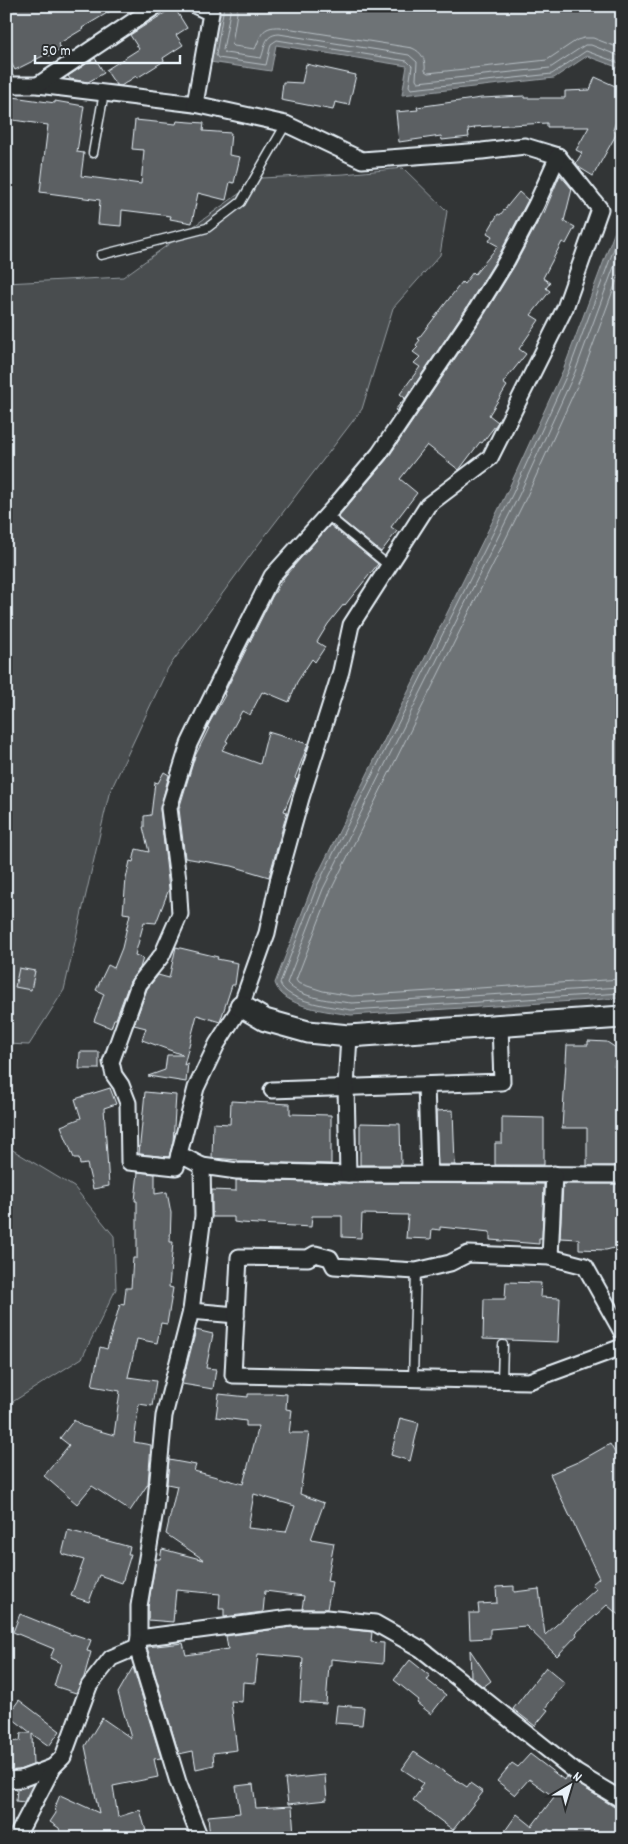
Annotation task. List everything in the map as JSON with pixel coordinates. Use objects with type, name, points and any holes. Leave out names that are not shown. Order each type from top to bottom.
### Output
[{"type":"street","points":[[38,85],[156,6]]},
{"type":"street","points":[[195,104],[211,13],[196,6]]},
{"type":"street","points":[[6,86],[38,85],[195,104],[286,124],[362,160],[524,146],[558,156],[600,209],[565,308],[490,458],[428,505],[351,625],[341,672],[301,798],[279,877],[267,933],[241,1006],[217,1044],[196,1088],[176,1167],[129,1162],[128,1103],[121,1085],[114,1075],[111,1062],[139,984],[162,955],[180,914],[178,880],[168,808],[189,744],[272,576],[379,454],[508,260],[536,206],[558,156]]},
{"type":"street","points":[[241,1006],[265,1020],[308,1032],[349,1036],[622,1017]]},
{"type":"street","points":[[272,1090],[502,1082],[500,1026]]},
{"type":"street","points":[[348,1174],[346,1087],[349,1036]]},
{"type":"street","points":[[426,1084],[429,1173]]},
{"type":"street","points":[[179,1154],[202,1166],[237,1171],[348,1174],[622,1175]]},
{"type":"street","points":[[200,1838],[178,1782],[138,1642],[139,1606],[155,1510],[164,1416],[191,1312],[203,1216],[202,1166]]},
{"type":"street","points":[[550,1257],[554,1174]]},
{"type":"street","points":[[622,1332],[585,1266],[550,1257],[468,1254],[450,1263],[416,1271],[334,1266],[330,1258],[315,1254],[308,1258],[239,1257],[233,1376],[529,1381],[622,1347]]},
{"type":"street","points":[[191,1312],[236,1315]]},
{"type":"street","points":[[16,1838],[53,1767],[63,1757],[90,1686],[111,1658],[138,1642],[290,1618],[326,1618],[375,1623],[421,1648],[577,1772],[622,1800]]},
{"type":"street","points":[[6,1780],[20,1779],[53,1767]]},
{"type":"lane","points":[[94,153],[104,93]]},
{"type":"lane","points":[[102,255],[207,228],[241,202],[286,124]]},
{"type":"lane","points":[[326,516],[389,566]]},
{"type":"lane","points":[[413,1379],[416,1271]]},
{"type":"lane","points":[[502,1381],[504,1345]]},
{"type":"shaded area","points":[[403,168],[447,211],[440,255],[393,308],[362,409],[258,545],[168,668],[109,794],[64,990],[29,1045],[6,1044],[6,283],[123,277],[261,178],[344,174]]},
{"type":"shaded area","points":[[6,1146],[74,1187],[114,1236],[116,1289],[82,1358],[6,1406]]},
{"type":"water","points":[[220,6],[622,6],[622,69],[587,56],[554,78],[402,95],[407,66],[276,45],[271,71],[210,62]]},
{"type":"water","points":[[622,212],[622,998],[351,1015],[319,1010],[296,1003],[287,998],[275,983],[313,884],[508,490],[564,368]]},
{"type":"building","points":[[18,6],[119,6],[58,44],[61,50],[49,56],[47,54],[15,70],[6,54],[6,13]]},
{"type":"building","points":[[174,7],[187,28],[176,35],[183,45],[163,58],[164,61],[137,78],[136,76],[121,86],[116,85],[106,70],[139,49],[130,35]]},
{"type":"building","points":[[95,58],[104,73],[88,82],[70,79],[68,76]]},
{"type":"building","points":[[306,64],[356,75],[349,105],[335,102],[333,110],[281,100],[283,82],[302,83]]},
{"type":"building","points":[[595,77],[622,89],[622,104],[613,130],[617,133],[593,176],[580,168],[576,163],[582,153],[576,150],[589,127],[547,127],[547,123],[474,127],[468,129],[469,137],[442,140],[441,136],[399,142],[396,112],[418,110],[417,107],[481,98],[524,96],[524,98],[565,98],[565,91],[590,90]]},
{"type":"building","points":[[6,96],[84,106],[77,152],[84,153],[81,176],[141,184],[144,150],[132,149],[135,120],[176,124],[177,121],[204,123],[203,131],[231,133],[229,155],[240,157],[234,183],[230,182],[226,200],[198,193],[192,223],[170,219],[171,216],[122,210],[121,226],[98,224],[100,200],[40,192],[48,125],[6,119]]},
{"type":"building","points":[[560,175],[572,189],[564,221],[575,227],[566,244],[562,242],[543,278],[550,283],[546,288],[550,291],[531,315],[539,320],[519,349],[526,354],[503,383],[507,386],[489,415],[498,422],[459,470],[427,445],[400,479],[417,493],[391,527],[397,531],[381,552],[338,517],[387,459],[483,317],[544,213]]},
{"type":"building","points":[[519,192],[528,200],[499,255],[467,307],[397,411],[395,410],[405,398],[400,394],[420,367],[414,363],[420,357],[413,352],[418,347],[416,345],[420,340],[418,339],[462,282],[464,284],[473,272],[475,274],[498,246],[489,241],[492,236],[487,233],[498,214],[500,215]]},
{"type":"building","points":[[330,525],[378,564],[328,624],[317,642],[325,647],[315,662],[312,659],[297,682],[289,702],[262,692],[250,715],[242,711],[226,741],[228,742],[222,750],[260,764],[268,732],[308,744],[295,778],[297,780],[284,811],[287,812],[269,877],[232,866],[185,858],[179,809],[195,756],[209,728],[207,727],[225,695],[272,597],[285,576]]},
{"type":"building","points":[[164,772],[169,775],[160,809],[169,889],[156,923],[144,922],[135,955],[143,958],[140,968],[130,981],[111,1028],[94,1021],[104,994],[96,990],[108,965],[114,968],[122,948],[130,914],[123,913],[126,879],[130,861],[133,862],[136,849],[149,852],[143,827],[144,816],[151,815],[155,782],[158,783]]},
{"type":"building","points":[[176,947],[238,963],[235,985],[232,985],[220,1022],[197,1015],[184,1065],[188,1063],[186,1082],[148,1076],[165,1070],[167,1055],[183,1055],[142,1040],[146,1028],[134,1025],[147,989],[158,975],[169,978]]},
{"type":"building","points":[[19,968],[35,971],[31,990],[15,987]]},
{"type":"building","points":[[588,1041],[607,1042],[616,1048],[614,1067],[622,1068],[622,1166],[587,1166],[587,1128],[562,1128],[567,1045],[588,1045]]},
{"type":"building","points":[[80,1052],[99,1052],[99,1069],[79,1069]]},
{"type":"building","points":[[110,1088],[116,1104],[104,1108],[109,1186],[93,1189],[87,1164],[80,1165],[79,1158],[74,1158],[61,1126],[81,1118],[75,1099]]},
{"type":"building","points":[[145,1092],[176,1095],[173,1142],[169,1157],[139,1154]]},
{"type":"building","points":[[231,1101],[290,1104],[290,1114],[331,1115],[331,1164],[238,1162],[238,1160],[212,1158],[213,1123],[230,1124]]},
{"type":"building","points":[[453,1110],[455,1165],[438,1165],[436,1111]]},
{"type":"building","points":[[502,1117],[544,1118],[544,1165],[495,1165],[495,1143],[502,1143]]},
{"type":"building","points":[[360,1123],[400,1124],[401,1165],[360,1165]]},
{"type":"building","points":[[138,1172],[155,1174],[155,1194],[167,1192],[171,1213],[170,1242],[173,1242],[169,1287],[173,1288],[167,1324],[161,1323],[157,1343],[137,1339],[128,1377],[156,1381],[152,1406],[139,1404],[134,1442],[151,1445],[148,1484],[130,1511],[92,1486],[77,1504],[44,1476],[69,1445],[60,1438],[74,1420],[82,1426],[114,1435],[120,1391],[92,1386],[100,1347],[107,1349],[120,1304],[124,1305],[126,1288],[131,1288],[133,1258],[137,1258],[137,1201],[135,1201]]},
{"type":"building","points":[[236,1180],[348,1183],[544,1184],[542,1238],[539,1238],[539,1244],[490,1240],[490,1232],[440,1227],[440,1230],[432,1229],[431,1239],[406,1238],[408,1215],[362,1214],[361,1238],[342,1237],[342,1216],[312,1216],[311,1227],[241,1223],[234,1222],[234,1217],[212,1217],[212,1190],[236,1191]]},
{"type":"building","points":[[563,1184],[622,1184],[622,1246],[606,1250],[579,1249],[579,1239],[560,1238]]},
{"type":"building","points":[[506,1282],[541,1283],[540,1297],[560,1298],[558,1342],[483,1339],[484,1299],[505,1299]]},
{"type":"building","points":[[196,1330],[213,1334],[206,1368],[216,1369],[213,1389],[182,1384]]},
{"type":"building","points":[[219,1394],[248,1397],[248,1394],[287,1394],[286,1409],[292,1410],[289,1433],[309,1433],[300,1494],[324,1503],[311,1539],[334,1543],[327,1581],[332,1582],[327,1609],[302,1609],[304,1596],[265,1591],[263,1612],[224,1617],[224,1609],[219,1609],[220,1594],[176,1590],[173,1622],[148,1620],[148,1607],[156,1559],[160,1559],[162,1549],[204,1560],[166,1534],[177,1486],[167,1484],[169,1460],[196,1465],[194,1471],[243,1484],[259,1426],[246,1426],[246,1421],[216,1417]],"holes":[[[254,1494],[295,1506],[286,1532],[248,1528]]]},
{"type":"building","points":[[400,1418],[419,1423],[410,1461],[391,1455]]},
{"type":"building","points":[[610,1444],[622,1465],[622,1618],[607,1605],[576,1633],[577,1635],[557,1656],[526,1626],[490,1629],[490,1638],[470,1639],[469,1613],[479,1613],[478,1604],[497,1603],[496,1587],[514,1586],[514,1592],[539,1589],[545,1635],[596,1589],[592,1584],[599,1578],[550,1474],[580,1461]]},
{"type":"building","points":[[68,1530],[130,1547],[128,1554],[131,1554],[122,1583],[99,1575],[89,1602],[71,1596],[84,1560],[62,1554]]},
{"type":"building","points":[[20,1614],[72,1635],[91,1640],[87,1651],[91,1652],[84,1677],[76,1693],[54,1686],[61,1663],[50,1658],[54,1649],[13,1632]]},
{"type":"building","points":[[291,1627],[326,1627],[372,1632],[371,1642],[384,1643],[383,1664],[331,1659],[326,1704],[300,1702],[303,1658],[258,1654],[255,1683],[243,1682],[242,1702],[231,1701],[237,1750],[213,1753],[214,1765],[196,1769],[193,1751],[179,1754],[147,1647],[183,1643],[186,1655],[228,1649],[226,1636]]},
{"type":"building","points":[[470,1650],[491,1681],[483,1687],[471,1677]]},
{"type":"building","points":[[410,1660],[430,1676],[427,1680],[446,1695],[431,1714],[417,1703],[419,1700],[394,1680]]},
{"type":"building","points":[[133,1667],[161,1758],[154,1759],[158,1777],[113,1786],[118,1817],[140,1810],[148,1838],[62,1838],[59,1828],[50,1822],[56,1813],[55,1807],[60,1795],[99,1813],[85,1746],[102,1718],[131,1738],[118,1693]]},
{"type":"building","points":[[546,1667],[565,1683],[545,1708],[548,1710],[535,1726],[513,1709]]},
{"type":"building","points":[[19,1700],[60,1731],[49,1746],[32,1734],[33,1765],[19,1770],[6,1771],[6,1742],[20,1741],[21,1733],[31,1733],[8,1715]]},
{"type":"building","points":[[337,1705],[364,1707],[362,1725],[335,1723]]},
{"type":"building","points":[[414,1752],[467,1787],[470,1783],[483,1792],[453,1830],[413,1800],[423,1783],[402,1769]]},
{"type":"building","points":[[530,1754],[564,1780],[566,1776],[622,1812],[622,1838],[560,1838],[548,1829],[544,1834],[548,1838],[500,1838],[517,1814],[532,1826],[554,1797],[529,1779],[515,1795],[497,1781],[512,1763],[518,1767]]},
{"type":"building","points":[[325,1775],[327,1800],[288,1804],[285,1779]]},
{"type":"building","points":[[33,1784],[24,1802],[16,1801],[17,1789]]},
{"type":"building","points":[[253,1784],[256,1808],[292,1806],[294,1836],[210,1838],[208,1816],[240,1813],[236,1786]]}]
